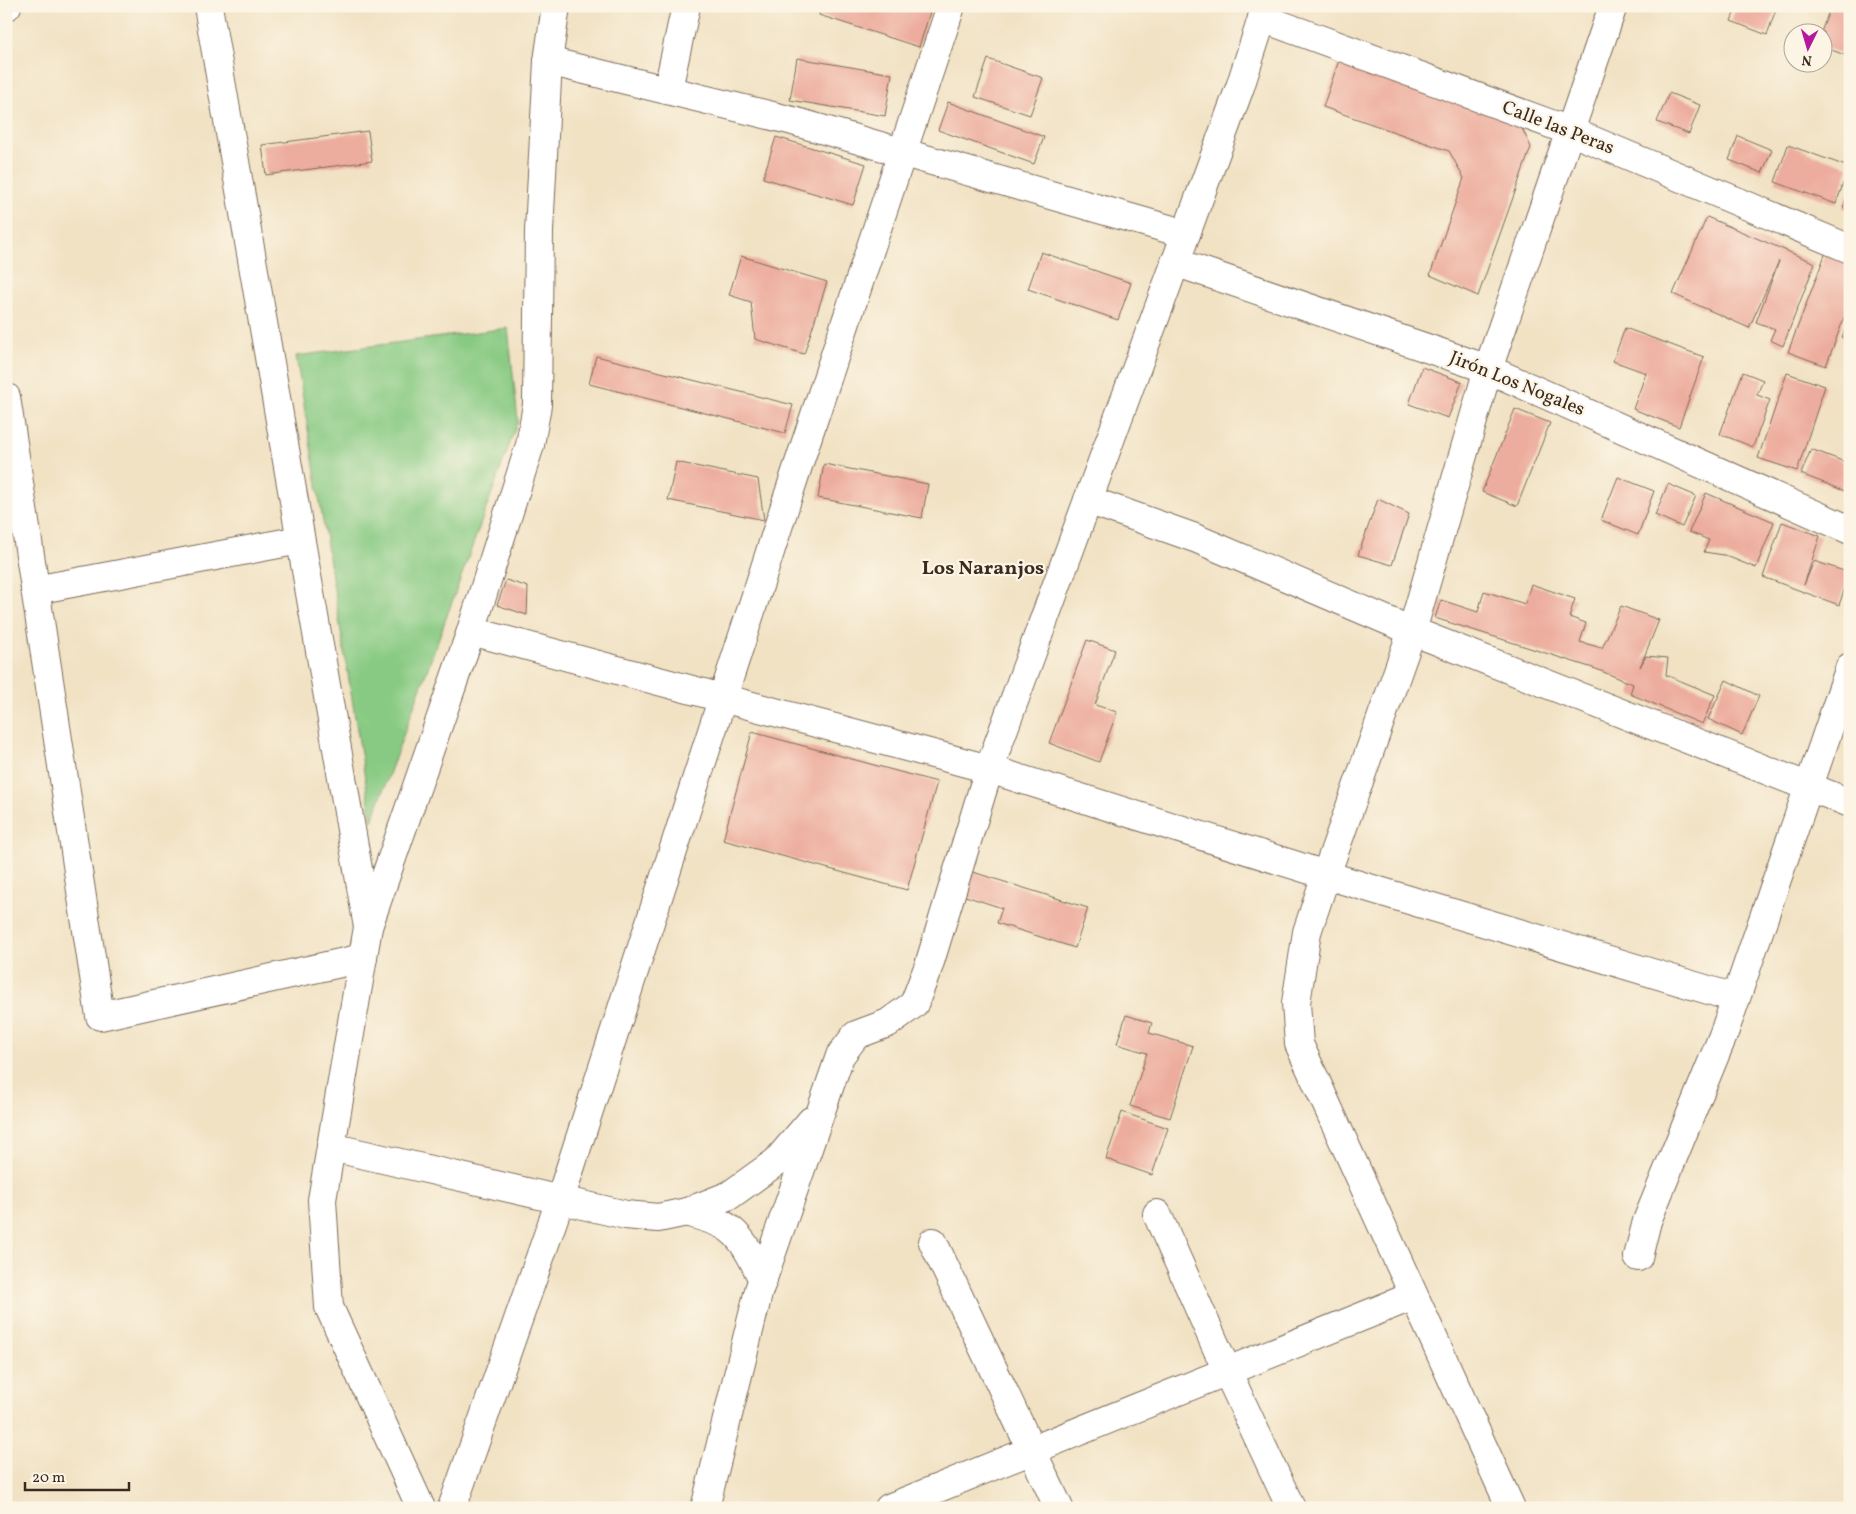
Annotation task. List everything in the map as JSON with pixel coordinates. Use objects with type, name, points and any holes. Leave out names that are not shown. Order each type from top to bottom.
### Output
[{"type":"street","points":[[208,6],[368,927]]},
{"type":"street","points":[[421,1508],[329,1307],[322,1200],[368,927],[471,631],[530,445],[537,405],[539,232],[548,61],[556,6]]},
{"type":"street","points":[[668,90],[686,6]]},
{"type":"street","points":[[452,1508],[560,1199],[722,698],[951,6]]},
{"type":"street","points":[[1511,1508],[1299,1044],[1296,1003],[1307,932],[1412,631],[1488,369],[1613,6]]},
{"type":"street","points":[[704,1508],[763,1280],[840,1056],[856,1035],[888,1023],[914,1004],[929,966],[989,769],[1240,87],[1264,12]]},
{"type":"street","name":"Calle las Peras","points":[[1264,12],[1570,131],[1850,248]]},
{"type":"street","points":[[548,61],[792,121],[1186,234]]},
{"type":"street","name":"Jirón Los Nogales","points":[[1175,262],[1488,369],[1850,530]]},
{"type":"street","points":[[6,397],[100,1016],[363,958]]},
{"type":"street","points":[[1088,500],[1194,538],[1412,631],[1850,803]]},
{"type":"street","points":[[35,590],[300,540]]},
{"type":"street","points":[[471,631],[989,769],[1326,875],[1735,998]]},
{"type":"street","points":[[1638,1257],[1647,1222],[1724,1033],[1850,667]]},
{"type":"street","points":[[331,1147],[626,1215],[658,1218],[687,1212],[730,1195],[776,1162],[821,1110]]},
{"type":"street","points":[[687,1212],[713,1220],[730,1229],[745,1245],[763,1280]]},
{"type":"street","points":[[1157,1214],[1227,1371],[1292,1508]]},
{"type":"street","points":[[933,1242],[1059,1508]]},
{"type":"street","points":[[889,1508],[1414,1296]]},
{"type":"green space","points":[[508,328],[518,421],[372,821],[296,356]]},
{"type":"building","points":[[821,6],[932,6],[919,47],[819,15]]},
{"type":"building","points":[[1737,6],[1777,6],[1767,35],[1731,21]]},
{"type":"building","points":[[1831,6],[1850,6],[1850,57],[1834,51],[1834,22],[1825,22]]},
{"type":"building","points":[[1340,57],[1514,112],[1531,147],[1478,296],[1430,275],[1464,178],[1449,151],[1323,107]]},
{"type":"building","points":[[797,58],[892,74],[885,116],[790,100]]},
{"type":"building","points":[[988,59],[1043,78],[1030,115],[975,97]]},
{"type":"building","points":[[1669,93],[1700,105],[1689,134],[1657,122]]},
{"type":"building","points":[[948,102],[1044,137],[1034,164],[938,130]]},
{"type":"building","points":[[368,131],[372,161],[266,175],[262,145]]},
{"type":"building","points":[[1738,136],[1772,150],[1762,173],[1729,160]]},
{"type":"building","points":[[776,137],[866,164],[853,205],[763,178]]},
{"type":"building","points":[[1788,145],[1849,167],[1836,204],[1775,182]]},
{"type":"building","points":[[1850,190],[1850,210],[1843,208]]},
{"type":"building","points":[[1707,217],[1815,263],[1783,346],[1770,340],[1775,329],[1756,322],[1779,261],[1749,328],[1673,294]]},
{"type":"building","points":[[1041,252],[1131,283],[1118,320],[1028,289]]},
{"type":"building","points":[[1826,252],[1850,261],[1850,302],[1826,366],[1788,352]]},
{"type":"building","points":[[741,256],[827,282],[804,354],[755,339],[751,302],[729,295]]},
{"type":"building","points":[[1850,318],[1850,340],[1842,337]]},
{"type":"building","points":[[1625,328],[1704,357],[1679,427],[1633,409],[1646,373],[1613,361]]},
{"type":"building","points":[[596,356],[793,405],[785,433],[589,384]]},
{"type":"building","points":[[1422,367],[1462,382],[1448,418],[1409,404]]},
{"type":"building","points":[[1743,372],[1763,380],[1757,395],[1770,400],[1753,447],[1720,434]]},
{"type":"building","points":[[1787,373],[1825,386],[1797,471],[1758,458]]},
{"type":"building","points":[[1515,409],[1550,423],[1517,506],[1482,492]]},
{"type":"building","points":[[1811,449],[1850,464],[1850,493],[1801,474]]},
{"type":"building","points":[[676,462],[758,479],[764,520],[668,500]]},
{"type":"building","points":[[824,464],[928,484],[922,518],[818,498]]},
{"type":"building","points":[[1618,477],[1654,491],[1638,535],[1601,520]]},
{"type":"building","points":[[1668,484],[1696,496],[1682,527],[1655,515]]},
{"type":"building","points":[[1706,493],[1774,522],[1756,568],[1724,555],[1704,552],[1709,540],[1689,532]]},
{"type":"building","points":[[1378,499],[1409,514],[1392,565],[1358,555]]},
{"type":"building","points":[[1782,522],[1820,536],[1804,585],[1814,561],[1850,573],[1839,605],[1763,577]]},
{"type":"building","points":[[506,580],[528,587],[527,615],[497,605]]},
{"type":"building","points":[[1531,584],[1575,599],[1569,617],[1586,623],[1580,642],[1602,648],[1621,606],[1659,620],[1640,667],[1646,656],[1668,658],[1666,675],[1715,695],[1702,724],[1630,694],[1633,684],[1596,669],[1435,618],[1441,600],[1478,612],[1484,591],[1525,604]]},
{"type":"building","points":[[1087,640],[1115,650],[1095,705],[1117,712],[1099,762],[1049,743]]},
{"type":"building","points":[[1726,680],[1759,696],[1742,735],[1708,719]]},
{"type":"building","points":[[752,732],[937,782],[907,890],[723,840]]},
{"type":"building","points":[[960,868],[1088,908],[1075,948],[997,923],[1002,908],[953,892]]},
{"type":"building","points":[[1126,1015],[1152,1023],[1149,1033],[1193,1046],[1170,1118],[1130,1106],[1147,1053],[1117,1044]]},
{"type":"building","points":[[1122,1112],[1168,1128],[1152,1175],[1106,1159]]},
{"type":"district","name":"Los Naranjos","points":[[983,569]]}]
